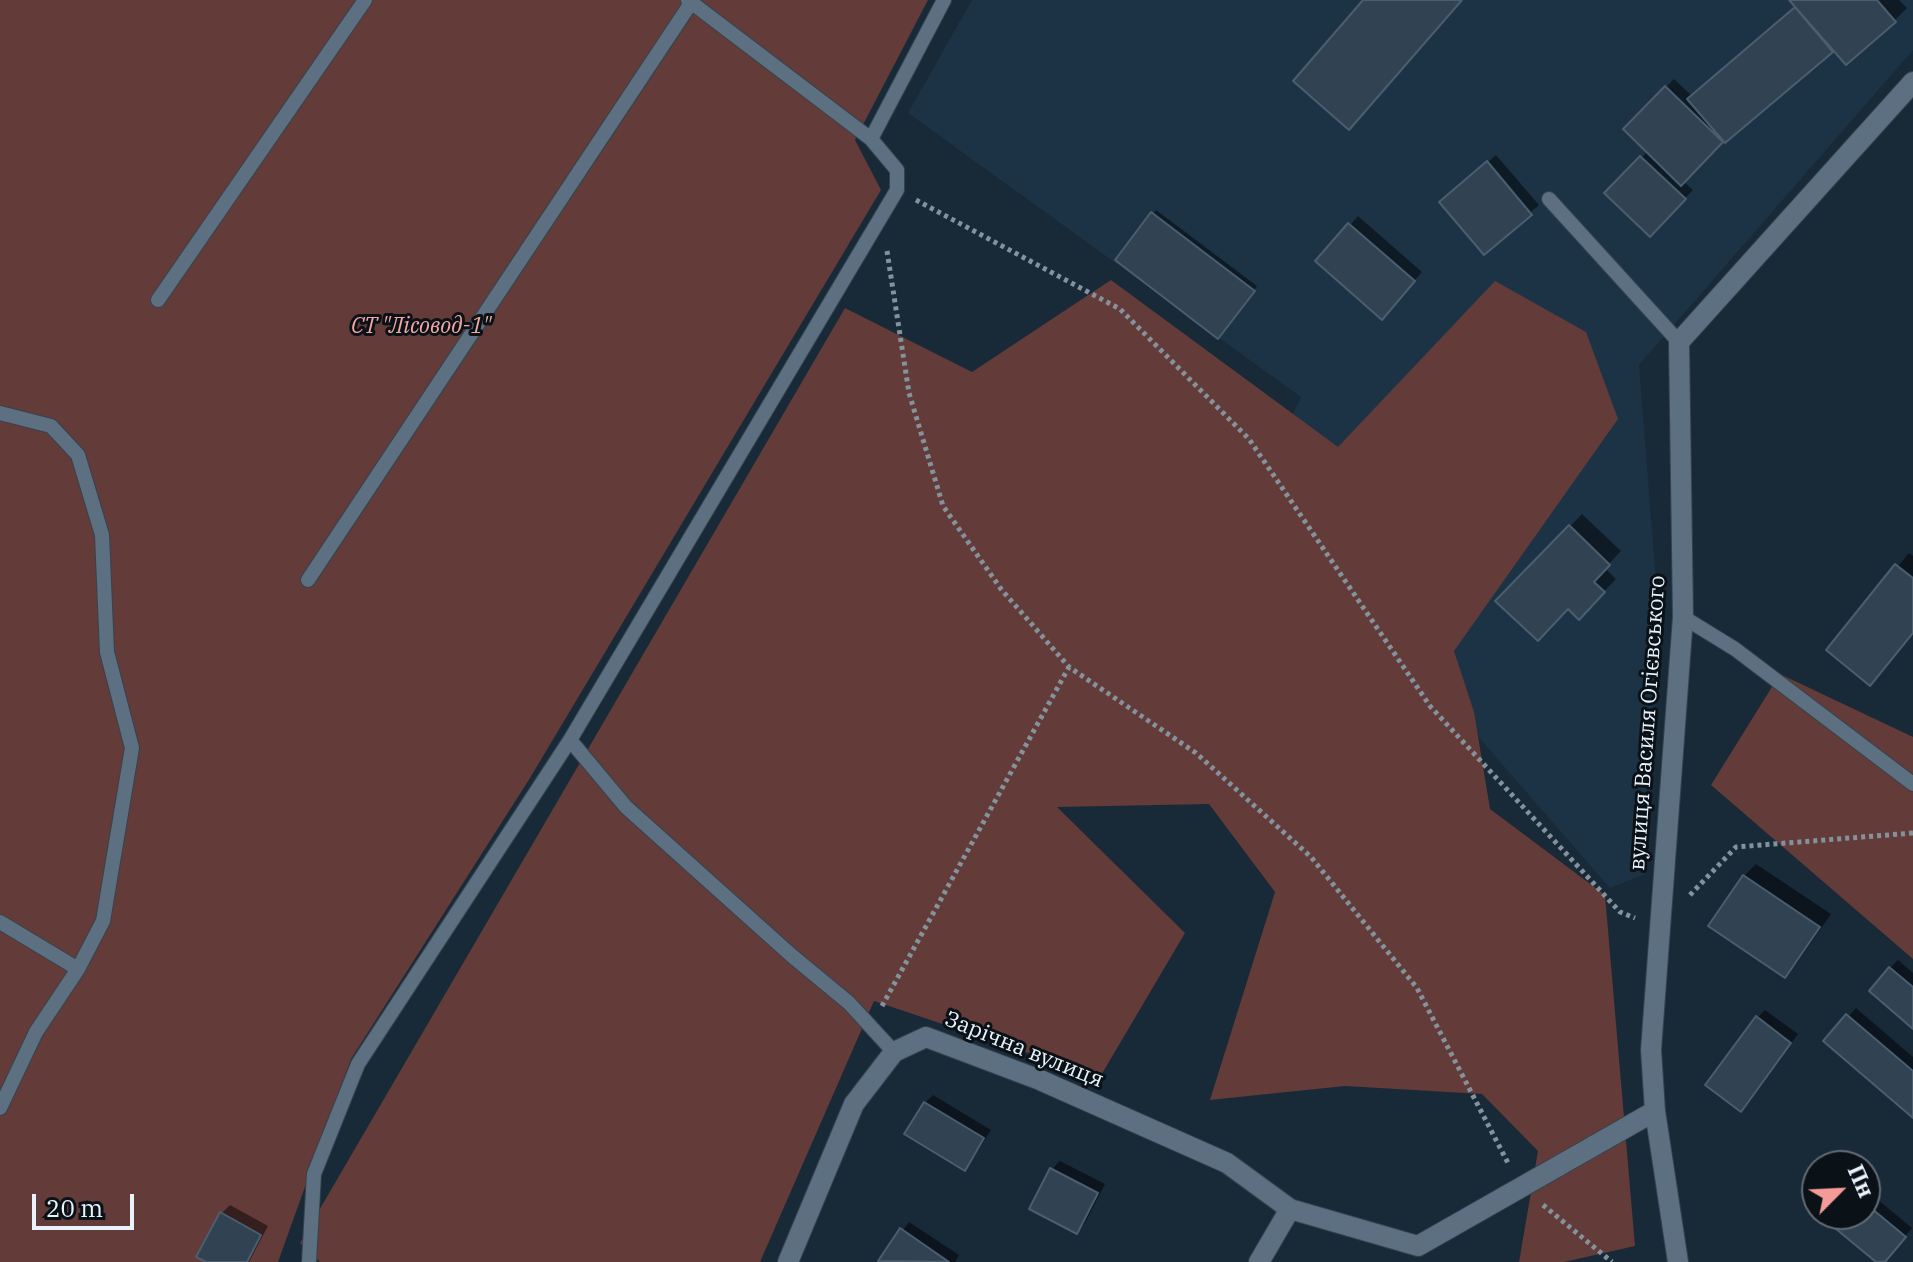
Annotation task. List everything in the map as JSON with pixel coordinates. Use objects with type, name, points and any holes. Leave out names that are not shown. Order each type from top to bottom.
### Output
[{"type":"street","points":[[1679,342],[1913,82]]},
{"type":"street","name":"вулиця Василя Огієвського","points":[[1678,1262],[1655,1111],[1651,1050],[1683,617],[1679,342]]},
{"type":"street","name":"Зарічна вулиця","points":[[894,1052],[926,1037],[1040,1080],[1227,1163],[1290,1209]]},
{"type":"street","points":[[788,1262],[854,1104],[894,1052]]},
{"type":"street","points":[[1259,1262],[1290,1209],[1416,1254],[1521,1187],[1655,1111]]},
{"type":"lane","points":[[158,300],[365,0]]},
{"type":"lane","points":[[871,139],[944,0]]},
{"type":"lane","points":[[308,580],[691,1],[871,139],[897,170],[897,190],[570,740],[358,1064],[314,1174],[309,1262]]},
{"type":"lane","points":[[1549,199],[1679,342]]},
{"type":"lane","points":[[0,413],[51,426],[78,455],[102,535],[107,652],[132,748],[103,921],[78,969],[36,1032],[0,1108]]},
{"type":"lane","points":[[1683,617],[1735,649],[1913,784]]},
{"type":"lane","points":[[570,740],[626,807],[849,1003],[894,1052]]},
{"type":"lane","points":[[0,922],[78,969]]},
{"type":"path","points":[[897,190],[1120,309],[1249,439],[1430,706],[1620,912],[1658,928],[1736,847],[1913,833]]},
{"type":"path","points":[[882,215],[909,393],[943,506],[1001,589],[1069,667],[1196,753],[1311,857],[1417,988],[1521,1187],[1612,1262]]},
{"type":"path","points":[[894,1052],[878,1014],[1069,667]]},
{"type":"shaded area","points":[[972,0],[1913,0],[1913,50],[1639,365],[1659,619],[1647,873],[1610,888],[1440,693],[1272,458],[1301,397],[908,113]]},
{"type":"green space","name":"СТ \"Лісовод-1\"","points":[[0,0],[928,0],[855,140],[881,190],[530,778],[351,1059],[278,1262],[0,1262]]},
{"type":"green space","points":[[1111,280],[1338,447],[1495,281],[1586,332],[1618,419],[1454,651],[1474,712],[1490,809],[1605,895],[1635,1246],[1564,1262],[1519,1262],[1538,1151],[1482,1094],[1345,1086],[1210,1100],[1275,892],[1209,804],[1057,807],[1185,933],[1100,1077],[874,1001],[760,1262],[320,1262],[300,1243],[845,308],[972,372]]},
{"type":"green space","points":[[1780,674],[1913,737],[1913,959],[1711,785]]},
{"type":"building","points":[[1363,0],[1462,0],[1349,130],[1293,81]]},
{"type":"building","points":[[1789,0],[1877,0],[1896,22],[1846,65]]},
{"type":"building","points":[[1795,7],[1833,52],[1725,143],[1687,99]]},
{"type":"building","points":[[1665,86],[1723,142],[1681,186],[1623,129]]},
{"type":"building","points":[[1640,156],[1686,199],[1650,237],[1604,193]]},
{"type":"building","points":[[1487,161],[1532,215],[1484,255],[1439,202]]},
{"type":"building","points":[[1151,212],[1255,291],[1218,339],[1115,260]]},
{"type":"building","points":[[1348,223],[1415,281],[1382,320],[1315,261]]},
{"type":"building","points":[[1569,525],[1610,565],[1594,582],[1605,592],[1579,620],[1568,609],[1538,641],[1495,601]]},
{"type":"building","points":[[1895,564],[1913,578],[1913,633],[1870,686],[1826,650]]},
{"type":"building","points":[[1743,875],[1820,927],[1785,978],[1708,926]]},
{"type":"building","points":[[1889,967],[1913,987],[1913,1029],[1869,991]]},
{"type":"building","points":[[1846,1014],[1913,1071],[1913,1118],[1823,1041]]},
{"type":"building","points":[[1756,1016],[1791,1043],[1741,1112],[1705,1085]]},
{"type":"building","points":[[924,1102],[984,1138],[965,1171],[904,1134]]},
{"type":"building","points":[[1050,1168],[1098,1193],[1077,1234],[1029,1209]]},
{"type":"building","points":[[220,1212],[261,1235],[247,1262],[206,1262],[196,1257]]},
{"type":"building","points":[[1881,1216],[1906,1237],[1885,1262],[1876,1262],[1837,1230],[1881,1230]]},
{"type":"building","points":[[900,1228],[949,1262],[878,1261]]}]
